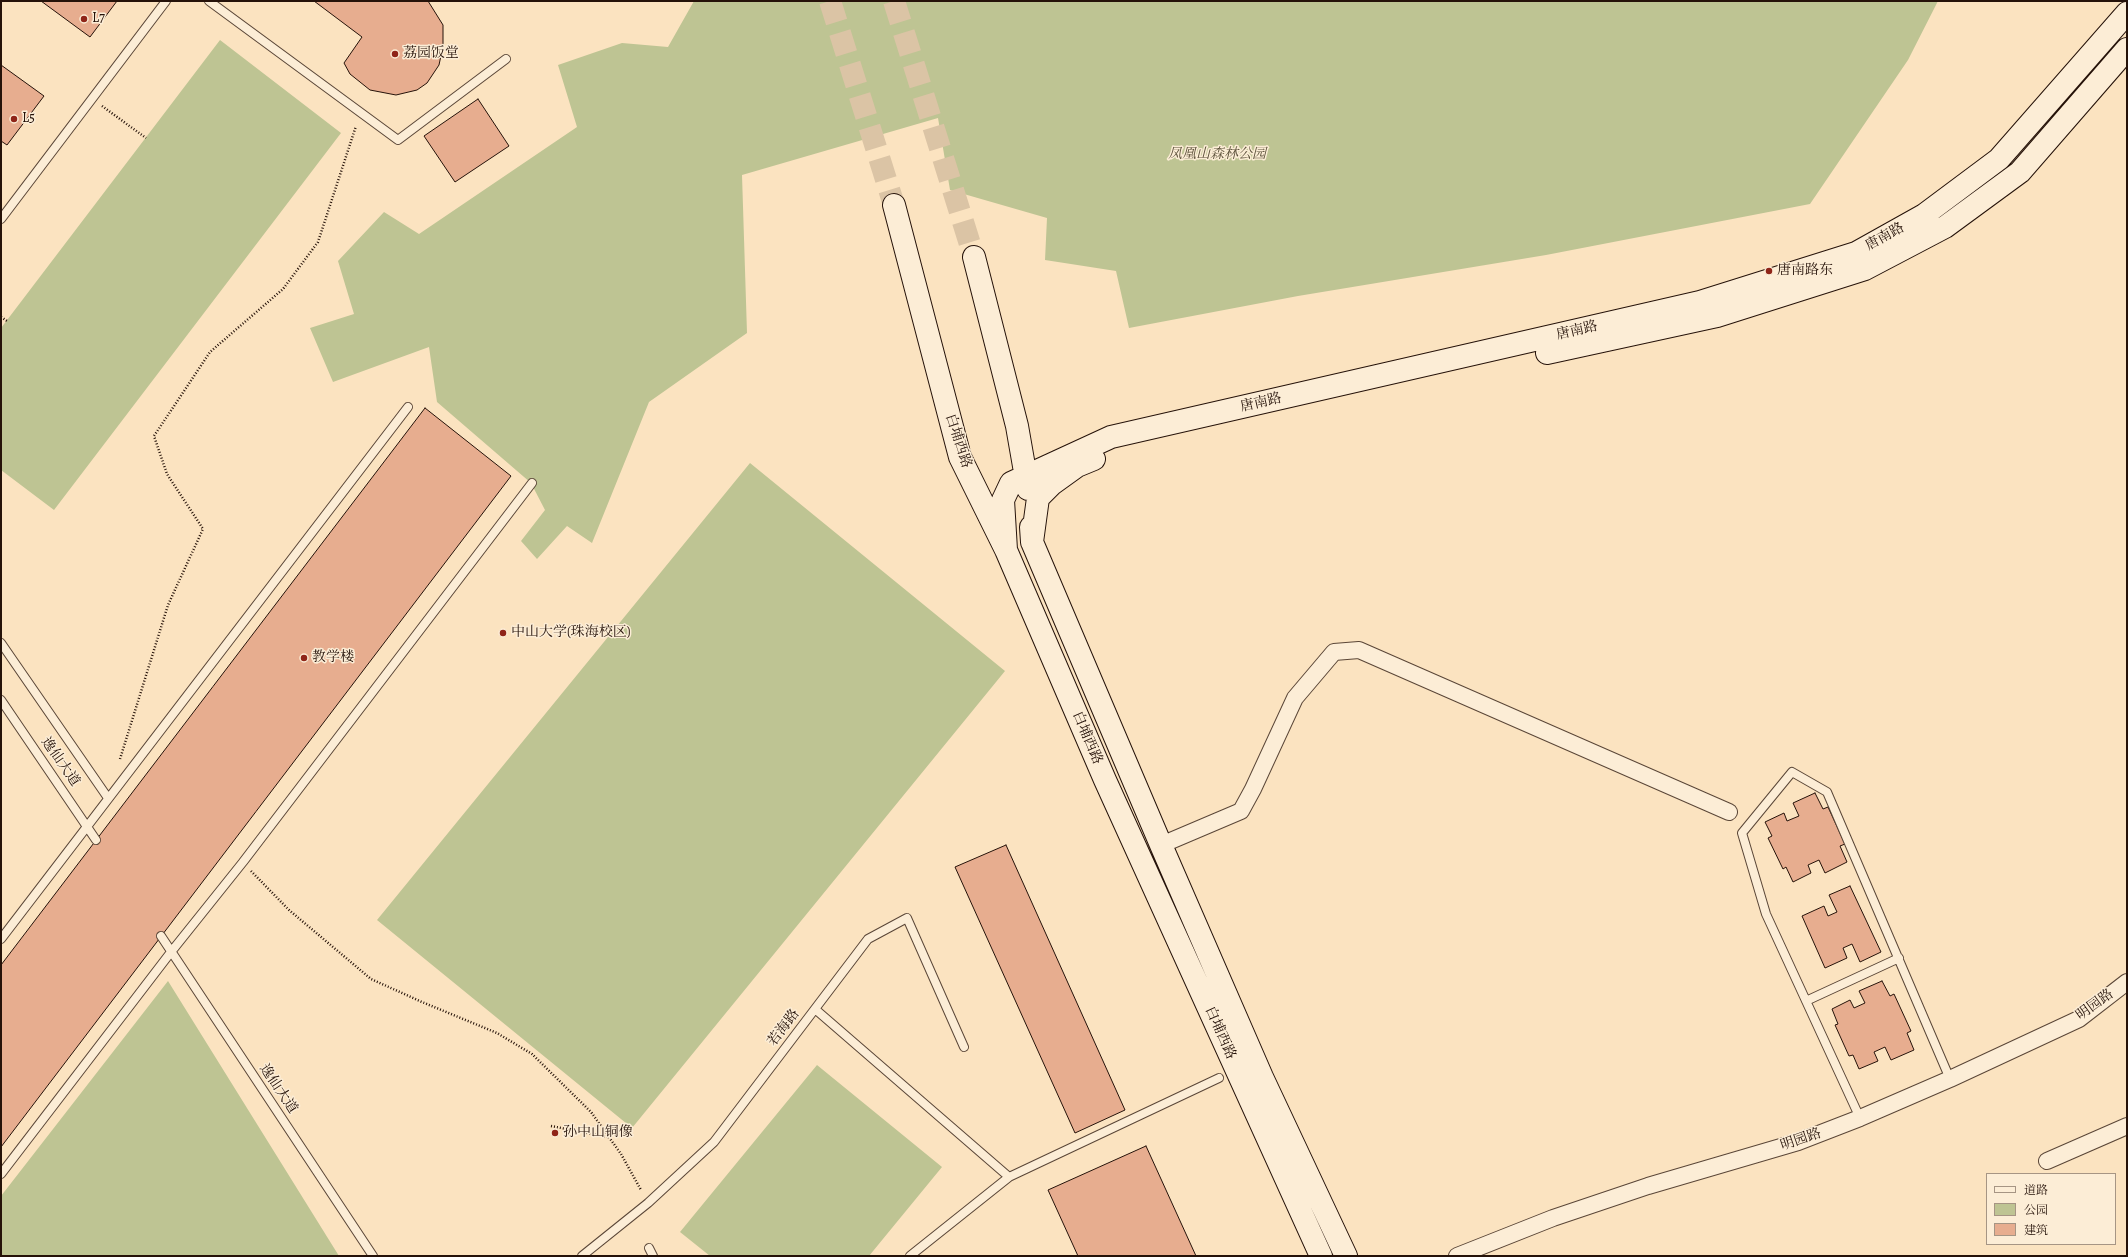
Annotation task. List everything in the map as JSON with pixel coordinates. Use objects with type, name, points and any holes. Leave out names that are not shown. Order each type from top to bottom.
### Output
[{"type":"street","name":"唐南路","points":[[1006,550],[1003,500],[1011,483],[1027,474],[1111,437],[1700,302],[1856,253],[1924,215],[1999,159],[2127,13]]},
{"type":"street","name":"唐南路","points":[[1032,542],[1038,498],[1052,484],[1077,466],[1128,444],[1717,316],[1865,269],[1945,228],[2020,172],[2127,49]]},
{"type":"street","name":"白埔西路","points":[[894,205],[960,457],[1006,550],[1105,780],[1321,1256]]},
{"type":"street","name":"白埔西路","points":[[974,257],[1027,474],[1032,542],[1262,1077],[1346,1256]]},
{"type":"street","points":[[1162,845],[1240,811],[1253,789],[1295,698],[1334,652],[1359,650],[1730,812]]},
{"type":"street","name":"明园路","points":[[1457,1256],[1561,1216],[1648,1186],[1798,1142],[1860,1118],[1950,1079],[2079,1018],[2127,982]]},
{"type":"street","points":[[2047,1161],[2127,1126]]},
{"type":"lane","points":[[1,218],[166,1]]},
{"type":"lane","points":[[209,1],[398,140],[506,59]]},
{"type":"lane","points":[[1,939],[408,407]]},
{"type":"lane","points":[[1,1174],[171,952],[243,862],[532,484]]},
{"type":"lane","points":[[1,643],[108,798]]},
{"type":"lane","name":"逸仙大道","points":[[1,700],[88,826],[96,840]]},
{"type":"lane","points":[[1860,1118],[1766,914],[1742,833],[1792,772],[1827,792],[1950,1079]]},
{"type":"lane","name":"若海路","points":[[582,1256],[648,1204],[714,1142],[868,939],[907,918],[964,1046]]},
{"type":"lane","name":"逸仙大道","points":[[160,936],[373,1256]]},
{"type":"lane","points":[[1806,1000],[1899,958]]},
{"type":"lane","points":[[815,1009],[1009,1177]]},
{"type":"lane","points":[[910,1256],[1009,1177],[1219,1078]]},
{"type":"path","points":[[92,99],[146,138]]},
{"type":"path","points":[[120,761],[168,605],[203,529],[167,474],[154,436],[210,352],[283,289],[318,242],[360,112]]},
{"type":"path","points":[[1,317],[6,321]]},
{"type":"path","points":[[243,862],[289,910],[371,979],[497,1032],[532,1054],[591,1112],[609,1137],[648,1204]]},
{"type":"path","points":[[551,1126],[609,1137]]},
{"type":"green space","name":"凤凰山森林公园","points":[[694,1],[1938,1],[1908,60],[1810,204],[1546,255],[1298,296],[1129,328],[1116,271],[1045,260],[1047,218],[950,190],[938,118],[742,175],[747,333],[649,402],[592,543],[567,526],[537,559],[521,541],[545,510],[531,483],[437,402],[429,347],[333,382],[310,328],[354,314],[338,261],[384,212],[419,234],[577,127],[558,65],[622,43],[668,47]]},
{"type":"green space","points":[[220,40],[341,133],[54,510],[1,470],[1,328]]},
{"type":"green space","points":[[750,463],[1005,671],[632,1128],[377,920]]},
{"type":"green space","points":[[168,981],[339,1256],[1,1256],[1,1196]]},
{"type":"green space","points":[[817,1065],[942,1167],[869,1256],[710,1256],[680,1232]]},
{"type":"building","name":"L7","points":[[41,1],[117,1],[90,37]]},
{"type":"building","name":"荔园饭堂","points":[[314,1],[428,1],[443,25],[443,46],[439,65],[427,83],[417,90],[396,95],[370,90],[350,74],[344,63],[362,37]]},
{"type":"building","name":"L5","points":[[1,65],[44,96],[7,145],[1,141]]},
{"type":"building","points":[[478,99],[509,146],[455,182],[424,136]]},
{"type":"building","name":"教学楼","points":[[425,408],[511,476],[1,1147],[1,965]]},
{"type":"building","points":[[1815,793],[1823,809],[1828,807],[1845,844],[1840,846],[1847,862],[1825,873],[1819,860],[1808,865],[1811,873],[1793,882],[1786,867],[1783,869],[1768,838],[1772,836],[1765,822],[1784,813],[1787,821],[1799,816],[1793,803]]},
{"type":"building","points":[[1006,845],[1125,1110],[1075,1133],[955,867]]},
{"type":"building","points":[[1850,886],[1881,952],[1860,962],[1852,944],[1843,948],[1847,958],[1825,968],[1802,916],[1824,906],[1828,916],[1837,912],[1829,895]]},
{"type":"building","points":[[1882,981],[1890,996],[1894,994],[1911,1031],[1907,1033],[1914,1050],[1891,1060],[1885,1047],[1874,1052],[1878,1061],[1859,1069],[1853,1055],[1849,1056],[1835,1025],[1838,1024],[1832,1009],[1850,1000],[1854,1008],[1865,1003],[1859,991]]},
{"type":"building","points":[[1146,1146],[1196,1256],[1078,1256],[1048,1190]]},
{"type":"tunnel","points":[[830,1],[894,205]]},
{"type":"tunnel","points":[[894,1],[974,257]]},
{"type":"place","name":"L7","points":[[84,19]]},
{"type":"place","name":"荔园饭堂","points":[[395,54]]},
{"type":"place","name":"L5","points":[[14,119]]},
{"type":"place","name":"唐南路东","points":[[1769,271]]},
{"type":"place","name":"中山大学(珠海校区)","points":[[503,633]]},
{"type":"place","name":"教学楼","points":[[304,658]]},
{"type":"place","name":"孙中山铜像","points":[[555,1133]]}]
